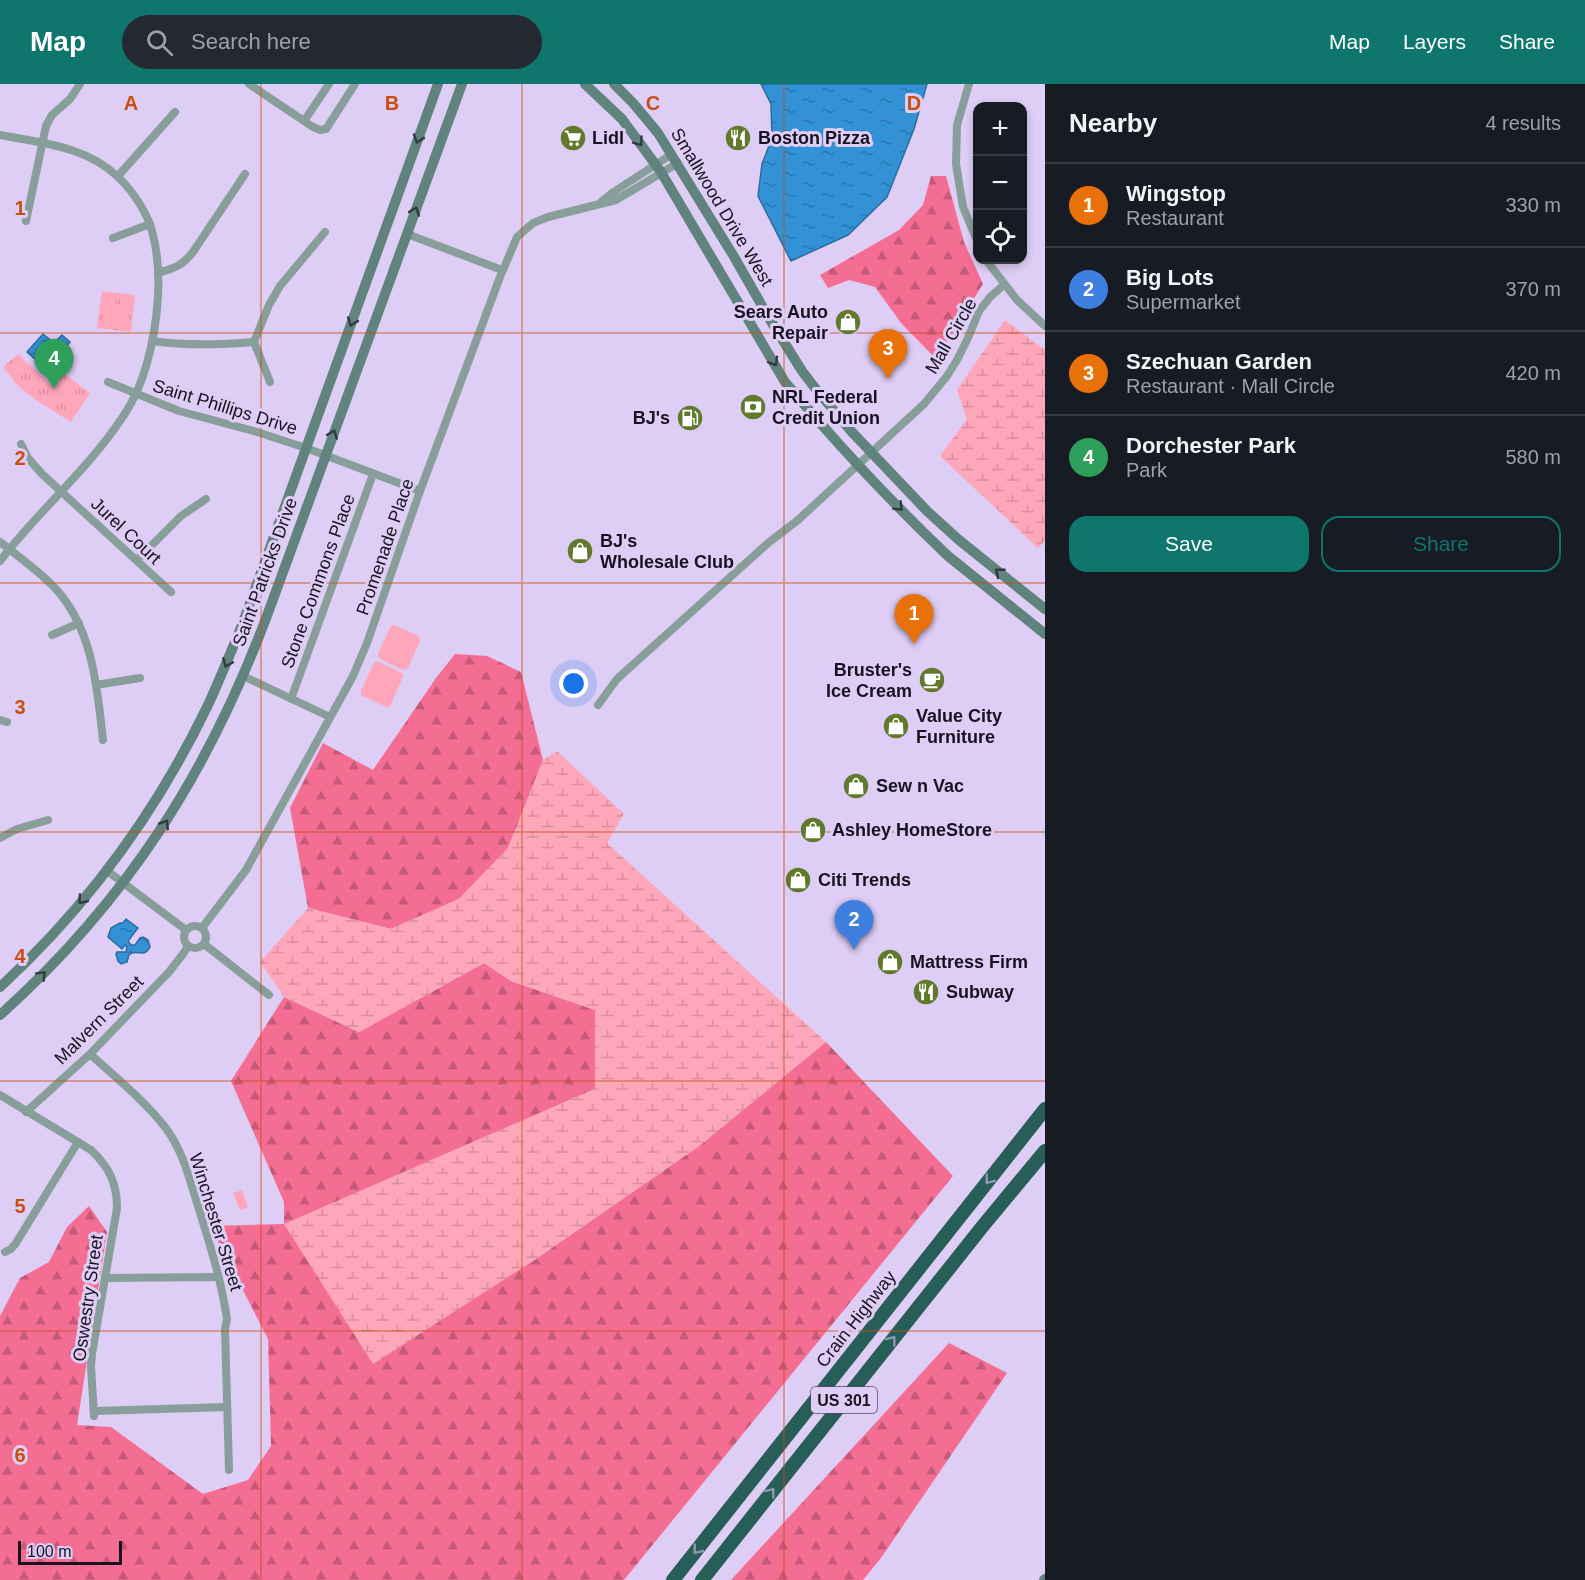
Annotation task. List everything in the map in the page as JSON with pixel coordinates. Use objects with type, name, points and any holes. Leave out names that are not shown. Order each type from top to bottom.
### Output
[{"type":"highway","name":"Crain Highway","points":[[673,1580],[1045,1109]]},
{"type":"highway","name":"US 301","points":[[702,1580],[981,1227],[1045,1151]]},
{"type":"highway","points":[[824,1388],[841,1404]]},
{"type":"main road","name":"Saint Patricks Drive","points":[[0,987],[38,950],[106,870],[146,815],[208,705],[242,626],[438,84]]},
{"type":"main road","name":"Saint Patricks Drive","points":[[0,1015],[67,950],[123,882],[164,826],[196,772],[231,704],[258,640],[462,84]]},
{"type":"main road","name":"Smallwood Drive West","points":[[585,84],[622,119],[659,169],[785,382],[858,465],[948,556],[1045,634]]},
{"type":"main road","name":"Smallwood Drive West","points":[[614,84],[652,125],[675,158],[802,371],[872,453],[933,517],[1045,609]]},
{"type":"street","points":[[26,222],[48,121],[70,99],[80,84]]},
{"type":"street","points":[[249,84],[318,130],[326,129],[355,84]]},
{"type":"street","points":[[304,121],[329,84]]},
{"type":"street","points":[[969,84],[957,125],[956,164],[963,207],[973,231]]},
{"type":"street","points":[[118,176],[175,112]]},
{"type":"street","points":[[0,135],[68,148],[84,154],[118,176],[135,197],[150,224],[156,249],[158,273],[157,307],[152,341],[136,394],[125,415],[104,444],[0,561]]},
{"type":"street","name":"Promenade Place","points":[[202,928],[246,870],[353,676],[502,270],[517,237],[527,227],[548,217],[599,204],[612,193],[659,169],[675,158]]},
{"type":"street","points":[[158,273],[184,263],[245,174]]},
{"type":"street","points":[[113,238],[150,224]]},
{"type":"street","points":[[270,382],[254,342],[280,286],[325,232]]},
{"type":"street","points":[[407,234],[502,270]]},
{"type":"street","points":[[989,264],[1017,300],[1045,326]]},
{"type":"street","name":"Mall Circle","points":[[598,705],[617,679],[768,543],[798,520],[924,404],[957,360],[979,311],[1004,285]]},
{"type":"street","points":[[152,341],[201,345],[254,342]]},
{"type":"street","name":"Saint Phillips Drive","points":[[108,382],[185,414],[257,432],[306,448],[420,491]]},
{"type":"street","name":"Jurel Court","points":[[21,444],[32,462],[61,492],[171,592]]},
{"type":"street","name":"Stone Commons Place","points":[[291,699],[374,474]]},
{"type":"street","points":[[137,560],[181,516],[206,499]]},
{"type":"street","points":[[0,542],[56,589],[79,623],[88,646],[103,740]]},
{"type":"street","points":[[52,635],[79,623]]},
{"type":"street","points":[[243,676],[330,717]]},
{"type":"street","points":[[96,685],[140,678]]},
{"type":"street","points":[[0,838],[17,829],[48,820]]},
{"type":"street","points":[[106,870],[186,930]]},
{"type":"street","points":[[192,926],[202,928],[207,934],[204,944],[198,948],[191,948],[184,937],[186,930],[192,926]]},
{"type":"street","points":[[204,944],[269,995]]},
{"type":"street","name":"Malvern Street","points":[[26,1112],[90,1054],[169,972],[188,946]]},
{"type":"street","name":"Winchester Street","points":[[90,1054],[144,1104],[167,1129],[189,1176],[211,1245],[227,1319],[225,1329],[229,1470]]},
{"type":"street","points":[[0,1095],[78,1142],[16,1243],[5,1252]]},
{"type":"street","name":"Oswestry Street","points":[[78,1142],[102,1161],[117,1190],[117,1208],[92,1354],[94,1413],[227,1407]]},
{"type":"street","points":[[105,1278],[218,1277]]},
{"type":"green space","points":[[931,176],[946,176],[964,242],[983,284],[936,359],[901,323],[875,287],[849,280],[828,288],[820,275],[899,230],[923,205]]},
{"type":"green space","points":[[102,291],[135,295],[131,332],[97,328]]},
{"type":"green space","points":[[105,297],[116,299],[113,323],[102,321]]},
{"type":"green space","points":[[1005,320],[1045,350],[1045,541],[1038,548],[940,456],[967,419],[957,390]]},
{"type":"green space","points":[[18,354],[51,385],[62,372],[90,393],[71,422],[17,385],[3,367]]},
{"type":"green space","points":[[394,625],[419,636],[420,641],[408,668],[403,670],[379,658],[378,653],[391,626]]},
{"type":"green space","points":[[455,654],[487,656],[521,672],[543,760],[508,848],[459,899],[391,929],[308,908],[290,808],[323,743],[373,770]]},
{"type":"green space","points":[[377,661],[402,673],[403,677],[390,706],[386,707],[361,695],[361,690]]},
{"type":"green space","points":[[557,751],[624,814],[607,843],[826,1042],[699,1146],[533,1261],[373,1364],[284,1224],[595,1089],[595,1010],[511,981],[484,963],[359,1032],[284,997],[260,962],[308,908],[391,929],[459,899],[508,848],[543,760]]},
{"type":"green space","points":[[484,963],[511,981],[595,1010],[595,1089],[285,1224],[533,1261],[699,1146],[826,1042],[953,1176],[624,1580],[0,1580],[0,1316],[20,1278],[49,1262],[67,1227],[89,1206],[107,1232],[77,1425],[111,1427],[203,1494],[248,1480],[271,1446],[268,1339],[210,1226],[284,1224],[284,1202],[231,1081],[284,997],[359,1032]]},
{"type":"green space","points":[[242,1190],[248,1207],[240,1210],[233,1193]]},
{"type":"green space","points":[[949,1343],[1007,1373],[881,1558],[863,1580],[731,1580]]},
{"type":"water","points":[[761,84],[927,84],[914,129],[887,197],[848,235],[791,261],[758,196],[762,164],[772,138],[771,104]]},
{"type":"water","points":[[43,334],[54,343],[62,335],[70,342],[55,361],[43,351],[36,360],[27,352]]},
{"type":"water","points":[[126,919],[138,928],[128,941],[131,945],[135,945],[143,937],[148,940],[150,947],[144,953],[132,953],[127,962],[121,964],[116,954],[126,952],[127,947],[125,945],[122,949],[108,937],[111,928],[123,923]]},
{"type":"place","name":"Lidl","points":[[573,138]]},
{"type":"place","name":"Boston Pizza","points":[[738,138]]},
{"type":"place","name":"Sears Auto Repair","points":[[848,322]]},
{"type":"place","name":"Szechuan Garden","points":[[888,379]]},
{"type":"place","name":"Dorchester Park","points":[[54,389]]},
{"type":"place","name":"NRL Federal Credit Union","points":[[753,407]]},
{"type":"place","name":"BJ's","points":[[690,418]]},
{"type":"place","name":"BJ's Wholesale Club","points":[[580,551]]},
{"type":"place","name":"Wingstop","points":[[914,644]]},
{"type":"place","name":"Bruster's Ice Cream","points":[[932,680]]},
{"type":"place","name":"Value City Furniture","points":[[896,726]]},
{"type":"place","name":"Sew n Vac","points":[[856,786]]},
{"type":"place","name":"Ashley HomeStore","points":[[813,830]]},
{"type":"place","name":"Citi Trends","points":[[798,880]]},
{"type":"place","name":"Big Lots","points":[[854,950]]},
{"type":"place","name":"Mattress Firm","points":[[890,962]]},
{"type":"place","name":"Subway","points":[[926,992]]}]
